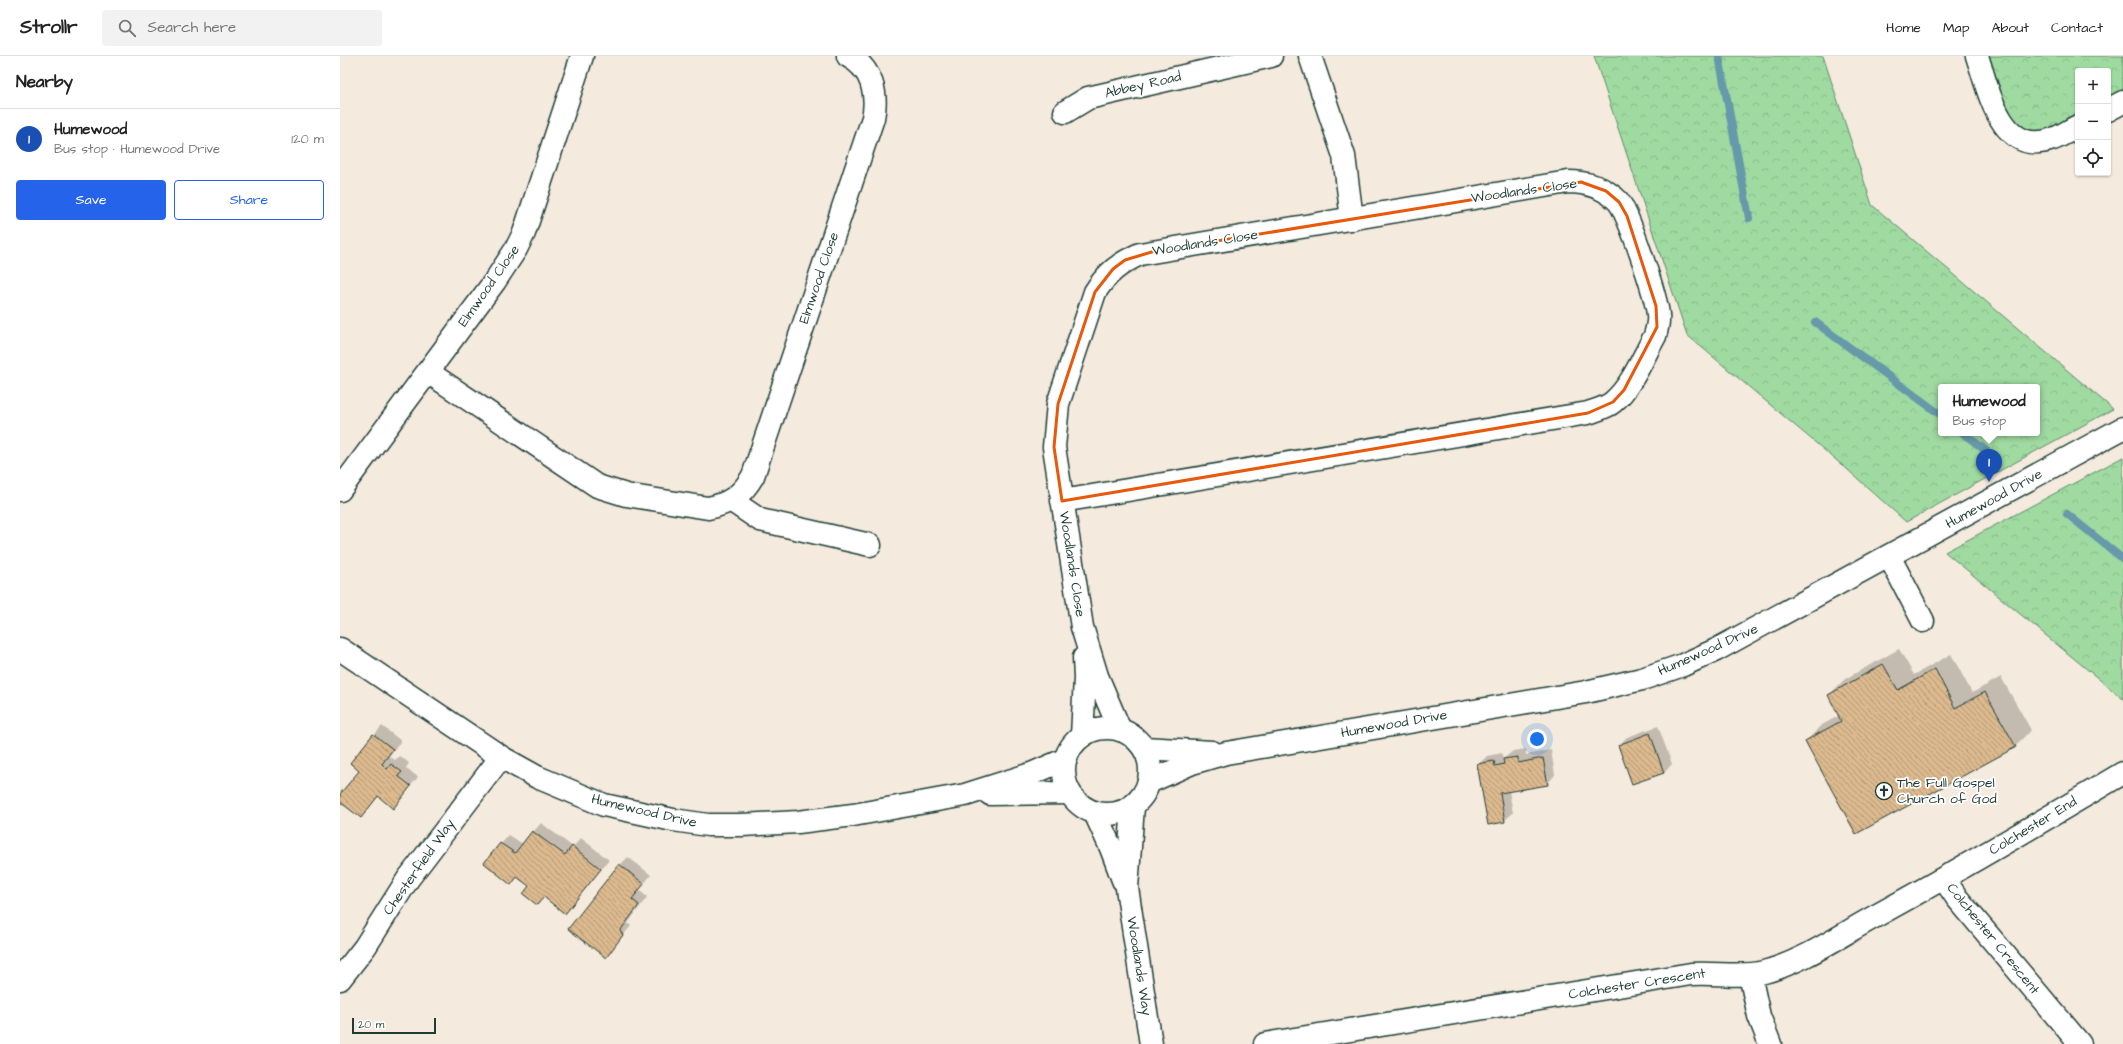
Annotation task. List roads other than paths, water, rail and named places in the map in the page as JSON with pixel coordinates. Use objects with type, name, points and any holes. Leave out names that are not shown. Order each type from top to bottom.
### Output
[{"type":"street","name":"Elmwood Close","points":[[340,490],[428,372],[516,249],[530,216],[582,56]]},
{"type":"street","name":"Elmwood Close","points":[[428,372],[597,486],[626,495],[695,507],[708,508],[732,501],[741,494],[753,476],[876,107],[873,85],[861,66],[848,56]]},
{"type":"street","name":"Abbey Road","points":[[1065,112],[1088,98],[1271,56]]},
{"type":"street","points":[[1310,56],[1344,156],[1352,218]]},
{"type":"street","points":[[1977,56],[1995,109],[2006,128],[2016,136],[2040,142],[2054,139],[2075,128]]},
{"type":"street","points":[[2111,108],[2123,102]]},
{"type":"street","name":"Woodlands Close","points":[[1062,501],[1588,413],[1613,402],[1624,390],[1655,336],[1658,316],[1627,216],[1619,202],[1606,191],[1593,185],[1581,182],[1568,182],[1140,254],[1112,269],[1102,280],[1095,292],[1058,404],[1055,425],[1054,447],[1062,501],[1082,627],[1085,678],[1082,736]]},
{"type":"street","name":"Humewood Drive","points":[[1149,782],[1192,763],[1226,753],[1578,694],[1642,679],[1682,665],[1716,650],[2123,428]]},
{"type":"street","points":[[732,501],[760,520],[870,545]]},
{"type":"street","points":[[1889,556],[1923,621]]},
{"type":"street","name":"Woodlands Close","points":[[1082,627],[1097,676],[1120,730]]},
{"type":"street","name":"Humewood Drive","points":[[340,649],[501,757],[537,777],[604,805],[672,820],[708,825],[798,822],[854,815],[965,795],[1031,774],[1066,759]]},
{"type":"street","points":[[1100,729],[1120,730],[1134,737],[1144,748],[1150,765],[1149,782],[1143,796],[1133,806],[1111,815],[1094,813],[1080,806],[1070,793],[1064,776],[1066,759],[1075,742],[1082,736],[1100,729]]},
{"type":"street","name":"Humewood Drive","points":[[1144,748],[1226,753]]},
{"type":"street","name":"Chesterfield Way","points":[[340,979],[365,947],[408,879],[501,757]]},
{"type":"street","name":"Colchester End","points":[[1944,879],[2123,773]]},
{"type":"street","name":"Humewood Drive","points":[[965,795],[1070,793]]},
{"type":"street","name":"Woodlands Way","points":[[1127,888],[1133,806]]},
{"type":"street","name":"Woodlands Way","points":[[1094,813],[1112,848],[1127,888],[1151,1044]]},
{"type":"street","name":"Colchester Crescent","points":[[1265,1044],[1691,974],[1711,972],[1750,974],[1778,967],[1806,954],[1944,879],[1957,898],[2080,1044]]},
{"type":"street","points":[[1750,974],[1759,1016],[1770,1044]]},
{"type":"waterway","points":[[1719,56],[1749,218]]},
{"type":"waterway","points":[[1815,322],[1938,413]]},
{"type":"waterway","points":[[1967,436],[1989,453]]},
{"type":"waterway","points":[[2067,514],[2123,559]]},
{"type":"place","name":"Humewood","points":[[1989,482]]},
{"type":"place","name":"The Full Gospel Church of God","points":[[1884,791]]}]
